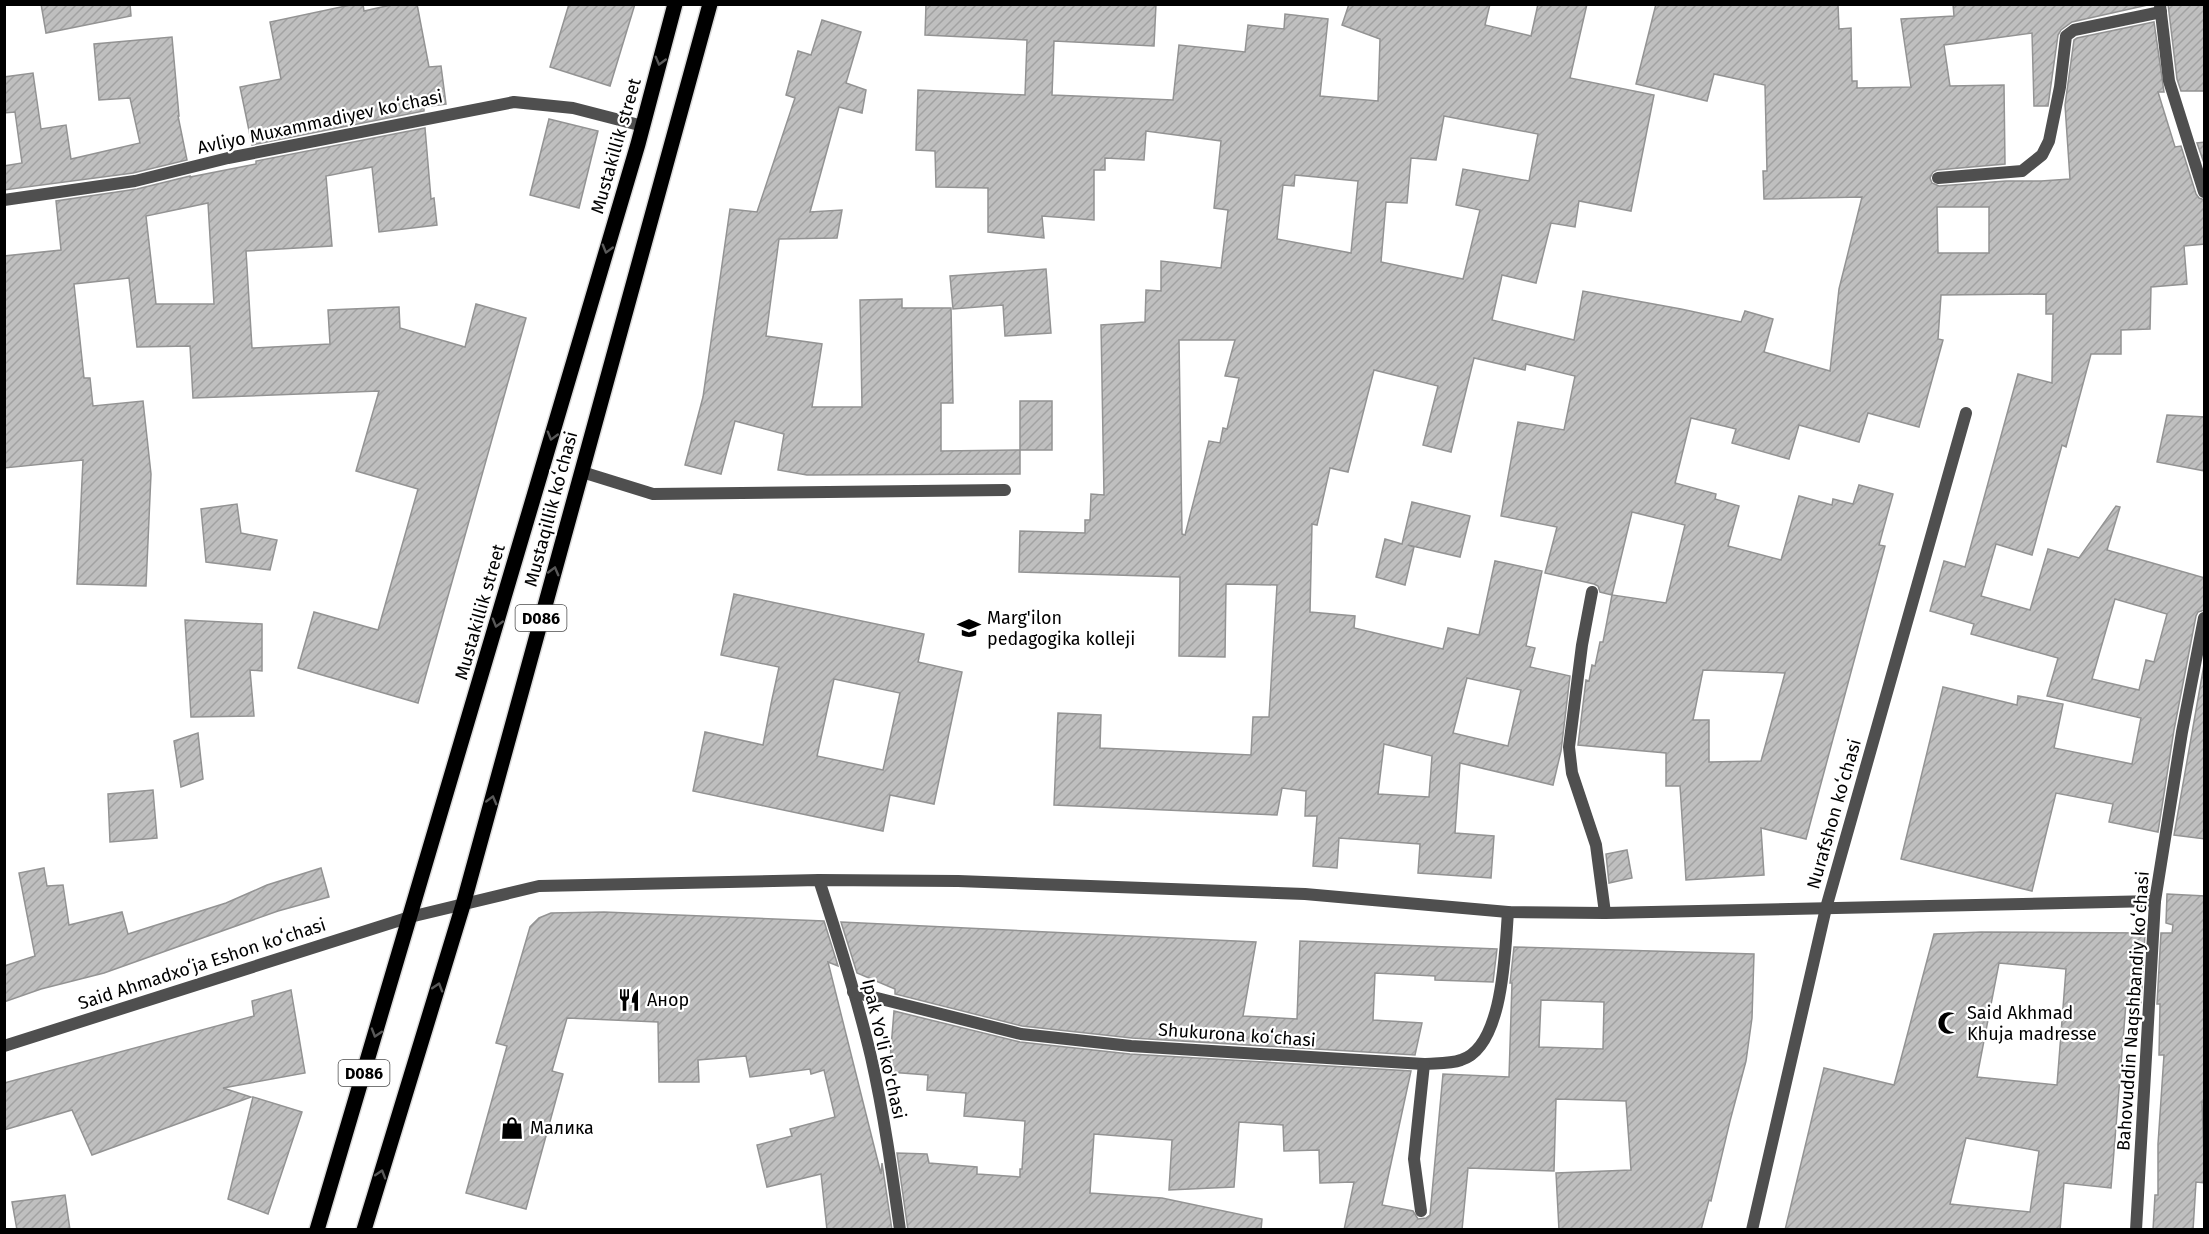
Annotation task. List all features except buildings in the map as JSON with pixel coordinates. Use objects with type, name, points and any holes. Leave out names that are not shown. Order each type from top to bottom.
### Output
[{"type":"main road","name":"Mustakillik street","points":[[317,1230],[642,126],[675,4]]},
{"type":"main road","name":"Mustaqillik koʻchasi","points":[[364,1230],[463,905],[710,4]]},
{"type":"street","points":[[1938,178],[2022,171],[2042,155],[2049,141],[2060,87],[2066,36],[2074,30],[2160,8],[2169,81],[2205,192]]},
{"type":"street","name":"Avliyo Muxammadiyev koʻchasi","points":[[4,200],[135,181],[228,158],[514,102],[573,108],[642,126]]},
{"type":"street","name":"Nurafshon koʻchasi","points":[[1752,1230],[1826,908],[1966,413]]},
{"type":"street","points":[[582,472],[653,494],[1005,490]]},
{"type":"street","points":[[1592,592],[1582,645],[1569,747],[1572,773],[1596,845],[1605,913]]},
{"type":"street","name":"Bahovuddin Naqshbandiy koʻchasi","points":[[2136,1230],[2155,901],[2182,732],[2205,618]]},
{"type":"street","name":"Said Ahmadxoʻja Eshon koʻchasi","points":[[4,1046],[410,917],[539,886],[819,880],[958,881],[1305,894],[1508,912],[1605,913],[2155,901]]},
{"type":"street","name":"Ipak Yo'li ko'chasi","points":[[819,880],[871,1056],[890,1154],[900,1230]]},
{"type":"street","name":"Shukurona koʻchasi","points":[[853,992],[1021,1034],[1131,1046],[1424,1064],[1462,1060],[1478,1050],[1492,1023],[1502,994],[1508,912]]},
{"type":"street","points":[[1421,1211],[1414,1159],[1424,1064]]},
{"type":"place","name":"Marg'ilon pedagogika kolleji","points":[[969,628]]},
{"type":"place","name":"Анор","points":[[629,1000]]},
{"type":"place","name":"Said Akhmad Khuja madresse","points":[[1949,1023]]},
{"type":"place","name":"Малика","points":[[512,1128]]}]
